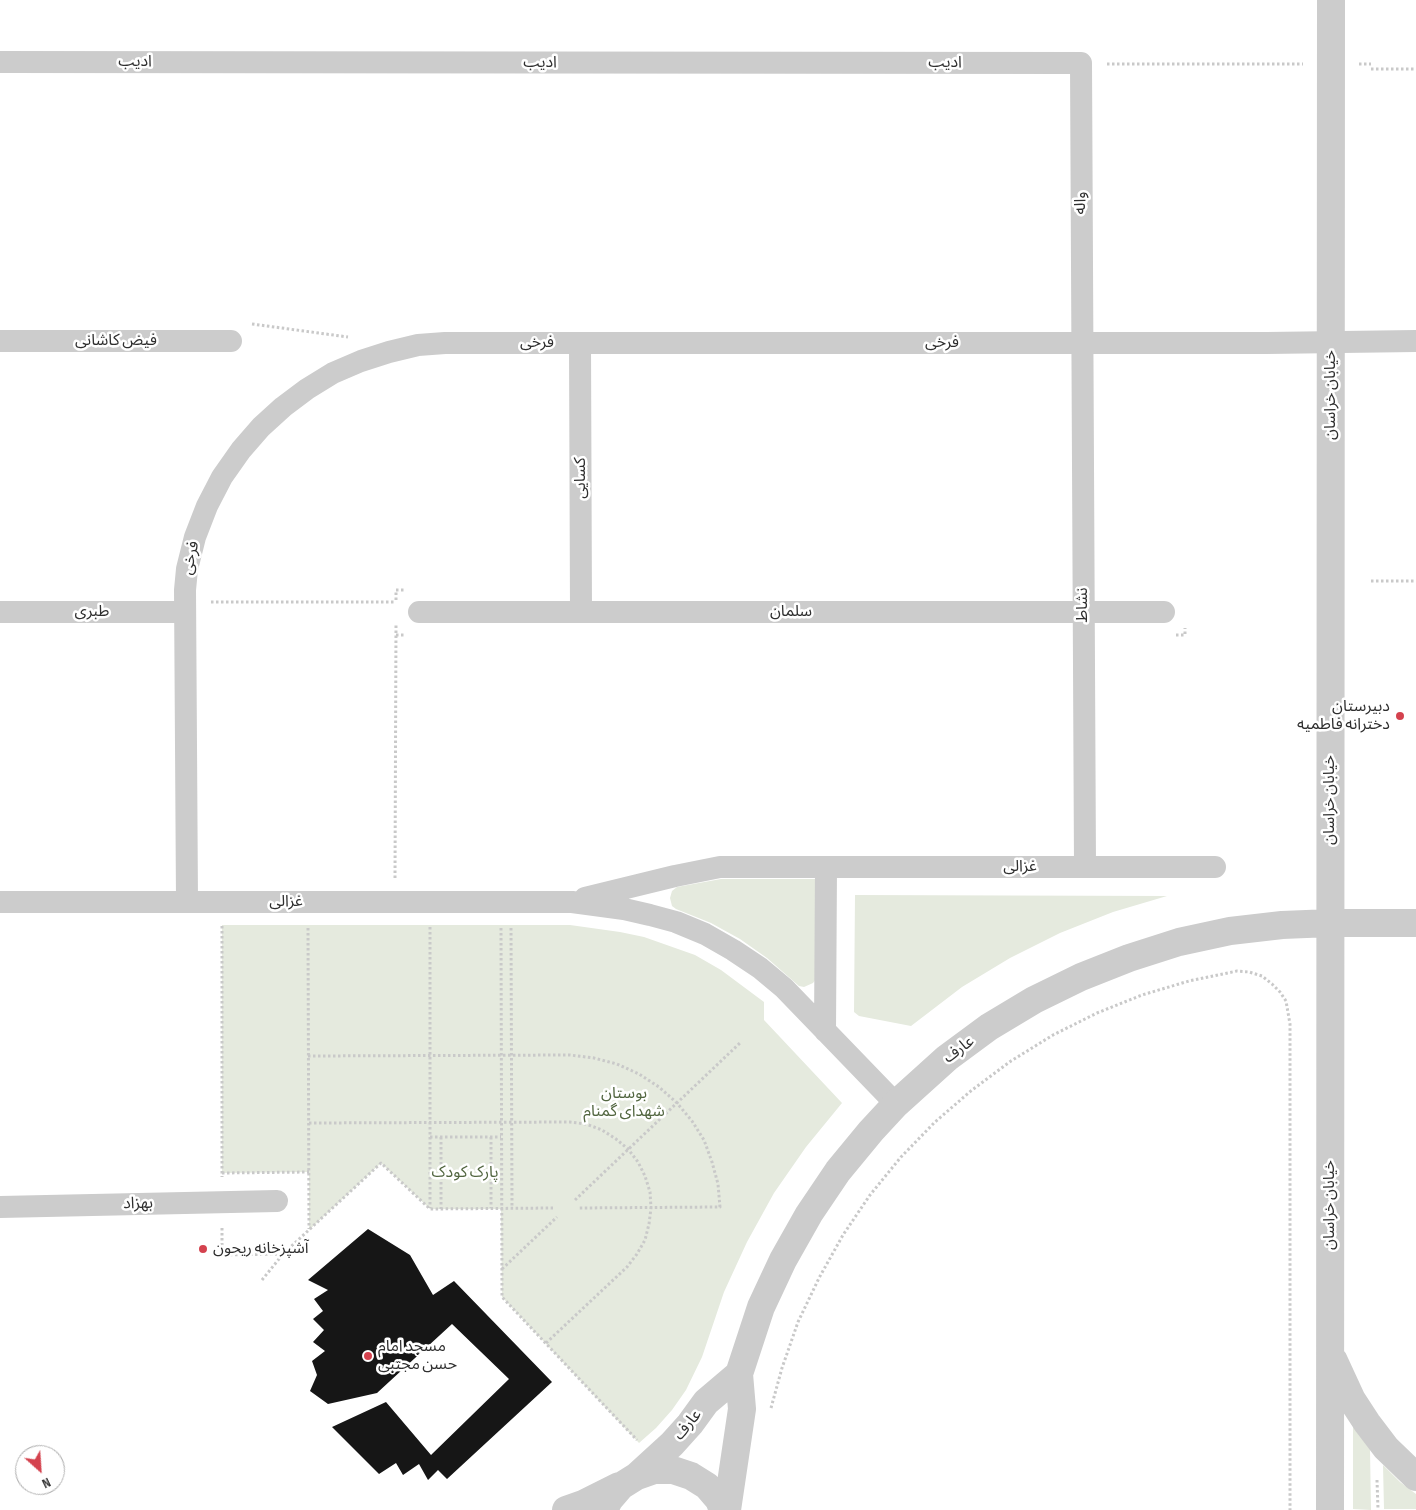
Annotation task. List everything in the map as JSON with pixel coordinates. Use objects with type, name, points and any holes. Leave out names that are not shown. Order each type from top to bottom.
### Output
[{"type":"street","name":"خیابان خراسان","points":[[1330,1510],[1331,0]]},
{"type":"street","name":"ادیب","points":[[0,62],[1091,64]]},
{"type":"street","name":"واله","points":[[1082,343],[1091,64]]},
{"type":"street","name":"فیض کاشانی","points":[[0,342],[231,341]]},
{"type":"street","name":"فرخی","points":[[187,902],[184,612],[187,569],[195,537],[207,506],[222,477],[241,450],[261,427],[307,389],[360,361],[418,345],[445,343],[1416,341]]},
{"type":"street","name":"کسایی","points":[[580,343],[581,612]]},
{"type":"street","name":"نشاط","points":[[1082,343],[1085,867]]},
{"type":"street","name":"طبری","points":[[0,612],[184,612]]},
{"type":"street","name":"سلمان","points":[[418,612],[1164,612]]},
{"type":"street","name":"غزالی","points":[[572,902],[674,876],[720,867],[1214,867]]},
{"type":"street","points":[[825,1031],[826,867]]},
{"type":"street","name":"غزالی","points":[[0,902],[572,902],[650,914],[705,934],[734,950],[760,968],[784,988],[896,1104]]},
{"type":"street","name":"عارف","points":[[727,1510],[742,1409],[739,1374],[761,1307],[783,1260],[808,1214],[838,1171],[896,1104],[947,1058],[989,1027],[1034,1000],[1081,977],[1129,958],[1196,939],[1282,925],[1416,923]]},
{"type":"street","name":"بهزاد","points":[[0,1207],[277,1201]]},
{"type":"street","points":[[1330,1352],[1352,1400],[1366,1423],[1386,1448],[1416,1477]]},
{"type":"street","name":"عارف","points":[[629,1481],[672,1444],[706,1402],[739,1374]]},
{"type":"street","points":[[566,1510],[583,1504],[654,1470],[673,1470],[691,1476],[707,1486],[719,1500],[723,1510]]},
{"type":"street","points":[[604,1510],[609,1500],[629,1481]]},
{"type":"path","points":[[1091,64],[1371,64]]},
{"type":"path","points":[[1371,69],[1416,69]]},
{"type":"path","points":[[252,324],[351,337]]},
{"type":"path","points":[[1371,581],[1416,581]]},
{"type":"path","points":[[395,611],[396,590]]},
{"type":"path","points":[[209,602],[396,602]]},
{"type":"path","points":[[395,878],[396,619]]},
{"type":"path","points":[[222,925],[222,1173],[309,1172]]},
{"type":"path","points":[[308,925],[309,1230]]},
{"type":"path","points":[[430,925],[430,1209]]},
{"type":"path","points":[[501,925],[502,1297],[639,1443]]},
{"type":"path","points":[[511,925],[512,1208]]},
{"type":"path","points":[[769,1415],[782,1368],[798,1322],[843,1235],[870,1195],[901,1157],[935,1122],[972,1090],[1011,1061],[1053,1035],[1096,1013],[1142,995],[1189,981],[1237,971],[1249,972],[1262,976],[1280,992],[1286,1001],[1290,1024],[1290,1510]]},
{"type":"path","points":[[575,1200],[741,1042]]},
{"type":"path","points":[[308,1056],[570,1055],[594,1058],[617,1064],[639,1074],[659,1087],[677,1103],[692,1121],[704,1140],[718,1184],[720,1208],[578,1208]]},
{"type":"path","points":[[309,1123],[570,1122],[586,1124],[602,1130],[628,1149],[638,1162],[650,1192],[651,1208],[645,1240],[637,1254],[626,1267],[545,1344]]},
{"type":"path","points":[[430,1137],[501,1137]]},
{"type":"path","points":[[441,1137],[441,1209]]},
{"type":"path","points":[[491,1137],[491,1208]]},
{"type":"path","points":[[262,1280],[283,1254],[382,1163],[430,1209],[554,1208]]},
{"type":"path","points":[[501,1269],[557,1217]]},
{"type":"path","points":[[222,1227],[222,1255],[283,1254]]},
{"type":"path","points":[[1377,1475],[1378,1510]]},
{"type":"green space","points":[[721,879],[817,879],[816,979],[813,983],[804,987],[799,986],[767,958],[740,939],[711,923],[672,906],[670,898],[672,891],[677,887]]},
{"type":"green space","points":[[855,895],[1167,896],[1113,912],[1060,933],[1010,958],[962,987],[911,1026],[859,1016],[854,1012]]},
{"type":"green space","name":"بوستان شهدای گمنام","points":[[222,925],[570,925],[620,932],[644,937],[695,955],[721,970],[764,1002],[764,1020],[842,1103],[806,1147],[774,1193],[747,1242],[724,1292],[702,1357],[686,1390],[672,1410],[639,1443],[502,1297],[501,1209],[430,1209],[381,1163],[309,1230],[309,1172],[222,1173]]},
{"type":"green space","points":[[1353,1424],[1370,1449],[1371,1510],[1353,1509]]},
{"type":"green space","points":[[1383,1465],[1400,1482],[1416,1494],[1416,1509],[1384,1509]]},
{"type":"building","name":"مسجد امام حسن مجتبی","points":[[368,1229],[410,1255],[433,1295],[454,1281],[552,1382],[447,1479],[438,1470],[428,1480],[419,1464],[403,1475],[396,1463],[379,1474],[332,1427],[386,1402],[431,1455],[509,1379],[452,1324],[377,1393],[328,1404],[310,1391],[317,1375],[312,1361],[325,1351],[313,1342],[324,1330],[313,1319],[323,1311],[314,1299],[328,1290],[308,1280]]},
{"type":"place","name":"دبیرستان دخترانه فاطمیه","points":[[1400,716]]},
{"type":"place","name":"آشپزخانه ریحون","points":[[203,1249]]},
{"type":"place","name":"مسجد امام حسن مجتبی","points":[[368,1356]]},
{"type":"park label","name":"پارک کودک","points":[[465,1173]]}]
